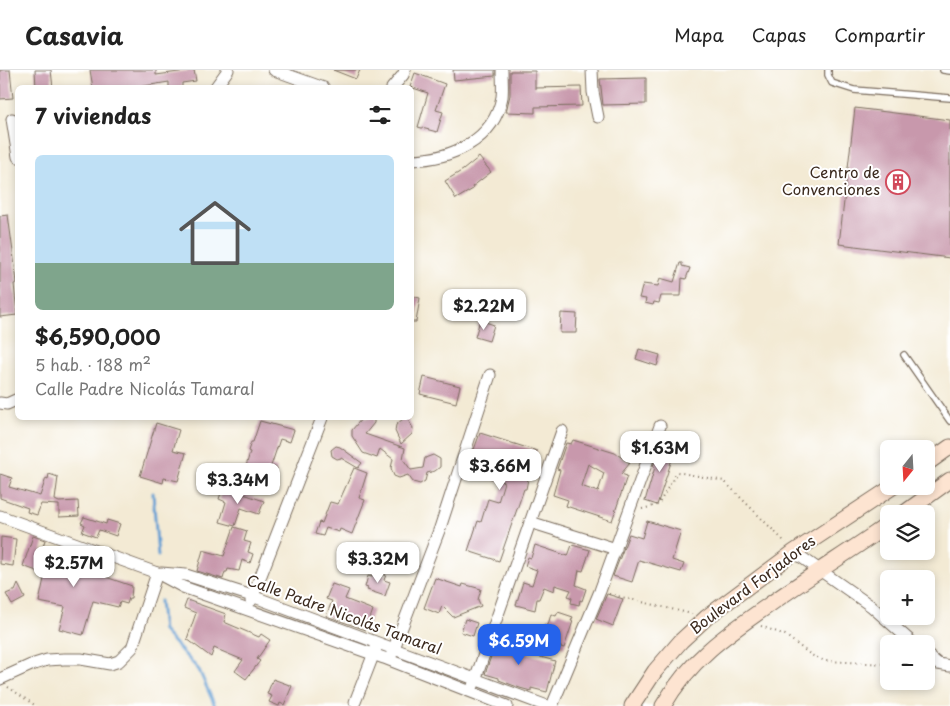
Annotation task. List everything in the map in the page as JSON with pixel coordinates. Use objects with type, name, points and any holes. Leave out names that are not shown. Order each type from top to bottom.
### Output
[{"type":"main road","points":[[935,458],[950,447]]},
{"type":"main road","points":[[915,505],[950,480]]},
{"type":"main road","name":"Boulevard Forjadores","points":[[632,706],[655,671],[681,641],[707,617],[794,552],[880,495]]},
{"type":"main road","name":"Boulevard Forjadores","points":[[663,706],[688,669],[712,645],[820,569],[880,530]]},
{"type":"street","points":[[218,85],[228,70]]},
{"type":"street","points":[[274,70],[293,82],[308,85]]},
{"type":"street","points":[[395,85],[405,70]]},
{"type":"street","points":[[414,160],[444,156],[458,151],[474,142],[486,131],[497,111],[502,96],[502,70]]},
{"type":"street","points":[[592,70],[593,92],[598,117]]},
{"type":"street","points":[[0,120],[15,119]]},
{"type":"street","points":[[392,655],[440,528],[490,375]]},
{"type":"street","points":[[0,403],[7,404],[15,400]]},
{"type":"street","points":[[248,610],[321,420]]},
{"type":"street","points":[[552,706],[600,591],[660,426]]},
{"type":"street","points":[[471,692],[562,431]]},
{"type":"street","name":"Calle Padre Nicolás Tamaral","points":[[0,516],[156,573],[182,587],[248,610],[475,680],[547,706]]},
{"type":"street","points":[[530,522],[616,549]]},
{"type":"street","points":[[794,552],[871,606],[904,635]]},
{"type":"street","points":[[4,683],[31,665],[47,660],[81,659],[110,664],[120,661],[132,648],[156,573]]},
{"type":"street","name":"Calle Padre Nicolás Tamaral","points":[[156,573],[186,575],[252,596],[375,649]]},
{"type":"street","points":[[355,702],[375,649]]},
{"type":"street","name":"Calle Padre Nicolás Tamaral","points":[[392,655],[471,692],[507,706]]},
{"type":"street","points":[[935,662],[938,664],[950,666]]},
{"type":"lane","points":[[828,70],[828,75],[832,82],[854,90],[950,98]]},
{"type":"lane","points":[[943,70],[950,71]]},
{"type":"lane","points":[[904,355],[950,421]]},
{"type":"path","points":[[640,509],[658,505],[677,472],[724,481],[794,552]]},
{"type":"path","points":[[600,591],[707,617]]},
{"type":"path","points":[[744,622],[768,628],[785,635],[811,655],[825,661],[880,664]]},
{"type":"path","points":[[4,683],[36,706]]},
{"type":"building","points":[[0,70],[10,70],[13,98],[0,99]]},
{"type":"building","points":[[35,70],[51,70],[53,85],[36,85]]},
{"type":"building","points":[[90,70],[156,70],[156,75],[194,70],[196,81],[182,83],[182,85],[169,85],[169,82],[150,85],[92,85]]},
{"type":"building","points":[[333,70],[360,70],[356,79]]},
{"type":"building","points":[[453,70],[495,70],[495,76],[454,80]]},
{"type":"building","points":[[510,71],[535,71],[535,88],[581,87],[582,106],[535,107],[535,113],[506,112],[510,95]]},
{"type":"building","points":[[415,73],[445,84],[436,110],[443,112],[437,132],[418,127],[428,93],[414,88],[414,85],[411,85]]},
{"type":"building","points":[[646,78],[646,104],[603,105],[600,79]]},
{"type":"building","name":"Centro de Convenciones","points":[[855,108],[950,120],[950,258],[839,244]]},
{"type":"building","points":[[479,157],[491,172],[472,187],[473,189],[456,199],[445,181]]},
{"type":"building","points":[[8,215],[15,268],[15,315],[0,317],[0,216]]},
{"type":"building","points":[[680,263],[682,263],[682,266],[690,268],[686,279],[682,278],[681,296],[661,296],[659,303],[654,302],[653,305],[645,303],[646,299],[639,298],[643,284],[658,286],[660,278],[674,282]]},
{"type":"building","points":[[414,297],[420,298],[416,322],[414,322]]},
{"type":"building","points":[[561,313],[577,314],[576,333],[560,333]]},
{"type":"building","points":[[480,320],[494,325],[489,341],[475,337]]},
{"type":"building","points":[[639,349],[660,355],[657,366],[636,359]]},
{"type":"building","points":[[424,377],[460,386],[456,403],[420,394]]},
{"type":"building","points":[[360,420],[374,420],[374,423],[365,434],[405,448],[403,459],[411,470],[423,468],[425,458],[433,455],[440,459],[440,467],[435,471],[427,473],[425,481],[420,484],[413,482],[408,475],[399,478],[394,476],[391,468],[393,459],[380,449],[377,458],[363,453],[352,436],[352,430]]},
{"type":"building","points":[[402,420],[408,420],[413,428],[412,434],[401,444],[395,431],[396,425]]},
{"type":"building","points":[[260,421],[294,430],[290,442],[280,439],[271,466],[277,468],[273,481],[253,474],[252,476],[244,474],[250,452],[248,451]]},
{"type":"building","points":[[156,423],[179,430],[173,450],[186,453],[178,481],[164,478],[163,483],[140,476]]},
{"type":"building","points":[[480,433],[537,451],[526,489],[524,489],[499,561],[468,551],[478,521],[481,522],[488,499],[498,502],[504,482],[490,478],[491,474],[468,466]]},
{"type":"building","points":[[573,440],[615,453],[630,463],[621,474],[627,476],[612,521],[566,506],[568,500],[553,495],[560,470],[557,469],[566,443],[571,444]],"holes":[[[588,464],[604,473],[598,492],[581,486]]]},
{"type":"building","points":[[662,442],[676,447],[657,505],[645,501],[655,467],[653,466]]},
{"type":"building","points":[[336,446],[362,463],[358,468],[341,458],[337,459],[332,456],[331,450]]},
{"type":"building","points":[[354,468],[367,473],[359,498],[365,500],[352,534],[340,529],[339,532],[326,528],[323,536],[315,534],[319,522],[322,523],[330,502],[338,504]]},
{"type":"building","points":[[0,474],[12,478],[9,487],[40,496],[49,474],[58,477],[55,500],[59,502],[78,501],[79,516],[59,517],[59,505],[41,504],[37,515],[27,512],[28,508],[0,498]]},
{"type":"building","points":[[223,487],[264,501],[259,514],[241,508],[235,526],[220,522],[226,502],[219,499]]},
{"type":"building","points":[[84,517],[106,524],[107,520],[120,524],[116,536],[99,530],[96,537],[82,532],[85,525],[81,523]]},
{"type":"building","points":[[647,521],[681,531],[672,560],[684,564],[681,572],[639,560],[632,582],[613,576],[629,534],[642,538]]},
{"type":"building","points":[[234,527],[247,531],[244,541],[251,543],[248,552],[253,554],[250,563],[242,560],[239,571],[228,569],[223,579],[197,571],[203,550],[224,556]]},
{"type":"building","points":[[33,536],[45,540],[41,554],[57,559],[56,564],[85,573],[89,563],[102,568],[100,575],[132,586],[131,598],[129,598],[127,604],[120,602],[118,607],[93,601],[83,635],[59,629],[65,607],[39,602],[45,574],[23,566]]},
{"type":"building","points":[[1,537],[16,539],[13,566],[0,564]]},
{"type":"building","points":[[535,545],[568,556],[572,545],[590,550],[583,571],[579,570],[576,585],[586,589],[579,605],[571,603],[572,598],[568,596],[571,590],[555,585],[554,591],[544,587],[539,599],[537,599],[535,610],[516,605],[523,582],[532,585],[537,570],[525,566],[528,557],[531,558]]},
{"type":"building","points":[[374,572],[386,575],[384,580],[390,582],[385,596],[367,590],[368,588],[365,587],[368,576],[372,577]]},
{"type":"building","points":[[435,578],[462,587],[463,584],[481,589],[478,600],[481,606],[453,617],[442,606],[439,614],[424,608]]},
{"type":"building","points":[[18,584],[25,598],[12,605],[6,594],[15,591]]},
{"type":"building","points":[[332,584],[349,590],[345,599],[373,610],[366,630],[326,616],[332,601],[326,599]]},
{"type":"building","points":[[607,594],[623,599],[613,626],[596,619]]},
{"type":"building","points":[[187,600],[226,614],[224,622],[259,637],[261,634],[270,640],[257,659],[260,661],[246,679],[235,671],[243,660],[214,648],[211,657],[187,639],[196,613],[184,608]]},
{"type":"building","points":[[558,612],[573,617],[564,648],[548,643],[549,638],[541,636],[544,624],[548,625],[551,614],[556,616]]},
{"type":"building","points":[[465,619],[477,623],[473,636],[461,632]]},
{"type":"building","points":[[501,628],[514,632],[508,648],[555,661],[547,692],[531,688],[531,691],[520,688],[485,674]]},
{"type":"building","points":[[273,679],[292,686],[284,705],[280,703],[279,706],[269,702],[272,696],[267,694]]},
{"type":"waterway","points":[[153,493],[158,556]]},
{"type":"waterway","points":[[160,601],[163,631],[199,670],[215,706]]},
{"type":"place","name":"Centro de Convenciones","points":[[898,182]]}]
